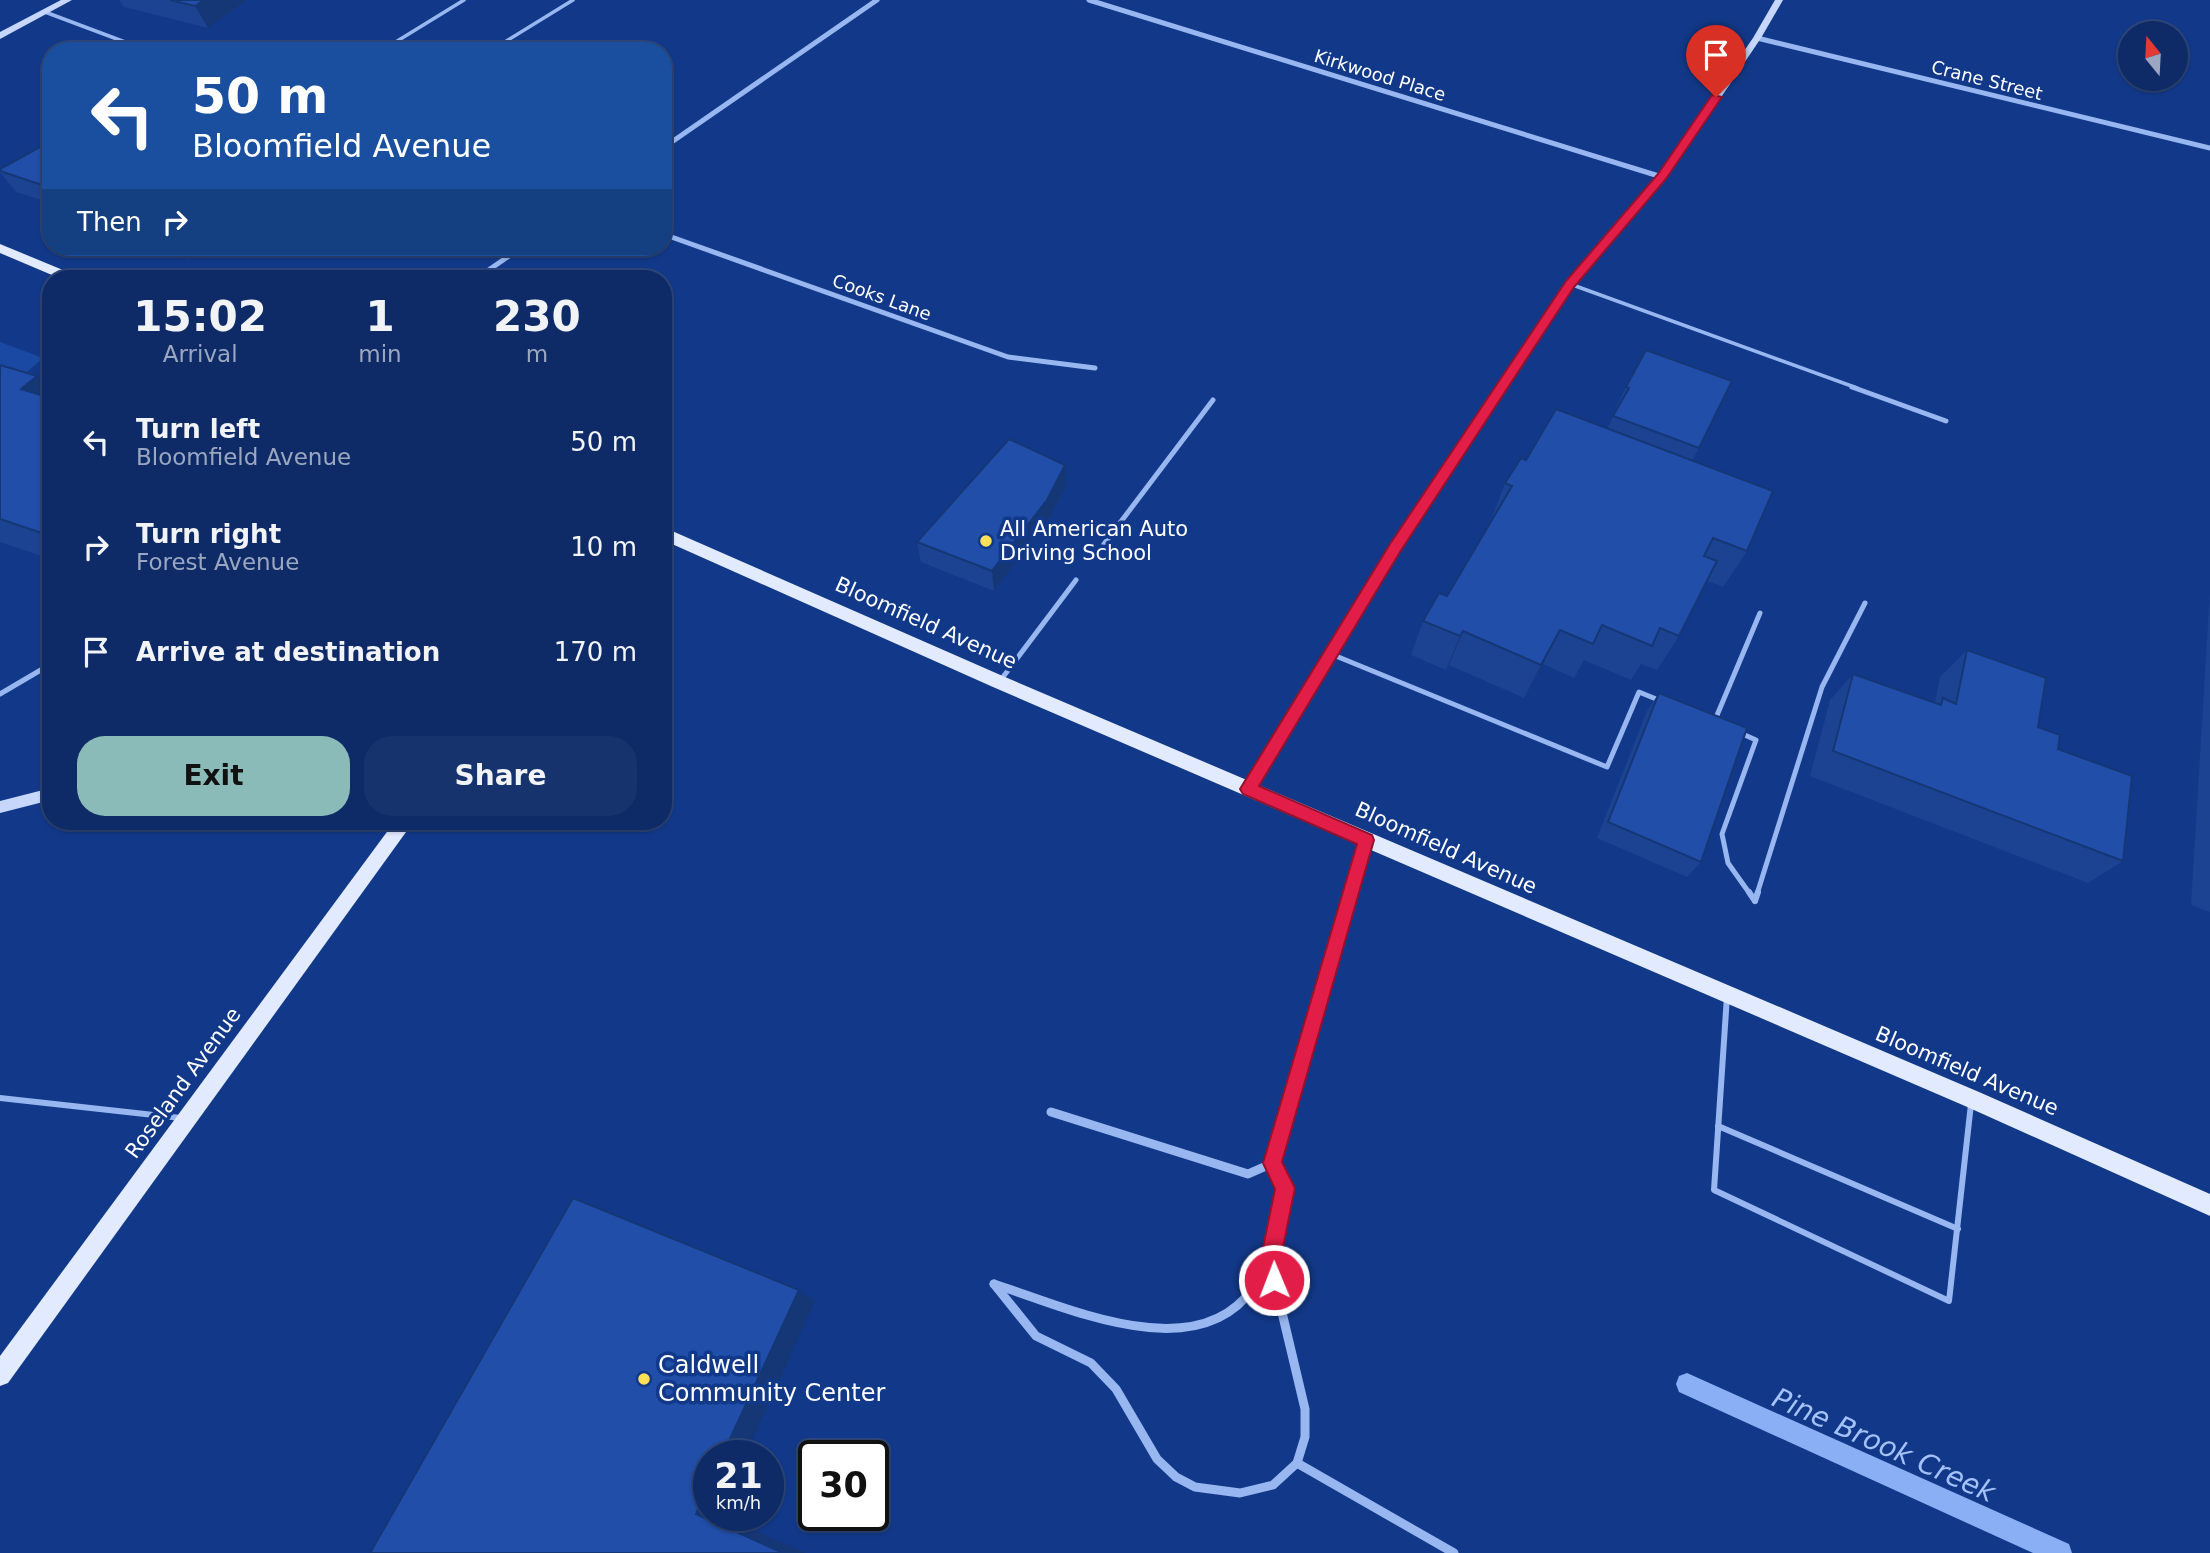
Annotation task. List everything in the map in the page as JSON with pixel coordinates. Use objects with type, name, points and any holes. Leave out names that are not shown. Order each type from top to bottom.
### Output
[{"type":"main road","points":[[0,248],[51,270]]},
{"type":"main road","name":"Bloomfield Avenue","points":[[672,537],[999,682],[1972,1099],[2210,1205]]},
{"type":"main road","name":"Roseland Avenue","points":[[0,1375],[398,830]]},
{"type":"street","points":[[0,36],[68,0]]},
{"type":"street","points":[[672,142],[877,0]]},
{"type":"street","name":"Kirkwood Place","points":[[1089,0],[1662,177]]},
{"type":"street","points":[[1248,789],[1434,488],[1570,284],[1662,177],[1757,38],[1779,0]]},
{"type":"street","name":"Crane Street","points":[[1757,38],[2210,148]]},
{"type":"street","name":"Cooks Lane","points":[[672,237],[1008,357],[1095,368]]},
{"type":"street","points":[[489,270],[509,256]]},
{"type":"street","points":[[0,807],[42,796]]},
{"type":"street","points":[[1270,1262],[1305,1409],[1306,1437],[1297,1463],[1273,1485],[1240,1493],[1195,1486],[1176,1477],[1157,1458],[1135,1427],[1116,1389],[1091,1363],[1036,1336],[994,1284],[1127,1326],[1161,1330],[1194,1325],[1229,1312],[1249,1293],[1270,1262],[1285,1188],[1273,1163],[1366,840]]},
{"type":"street","points":[[1051,1112],[1248,1174],[1273,1163]]},
{"type":"street","points":[[1297,1463],[1454,1553]]},
{"type":"lane","points":[[397,42],[464,0]]},
{"type":"lane","points":[[504,42],[573,0]]},
{"type":"lane","points":[[45,12],[125,42]]},
{"type":"lane","points":[[1570,284],[1946,421]]},
{"type":"lane","points":[[1104,544],[1213,400]]},
{"type":"lane","points":[[999,682],[1076,580]]},
{"type":"lane","points":[[1735,731],[1756,740],[1722,834],[1728,863],[1755,901],[1822,687],[1865,603]]},
{"type":"lane","points":[[1714,722],[1760,613]]},
{"type":"lane","points":[[1331,654],[1607,767],[1639,692],[1664,702]]},
{"type":"lane","points":[[0,694],[42,669]]},
{"type":"lane","points":[[1702,717],[1725,727]]},
{"type":"lane","points":[[1727,996],[1714,1189],[1949,1301],[1972,1099]]},
{"type":"lane","points":[[0,1098],[187,1119]]},
{"type":"lane","points":[[1718,1126],[1958,1229]]},
{"type":"shaded area","points":[[0,342],[42,358],[42,359],[0,395]]},
{"type":"building","points":[[170,0],[204,0],[195,6]]},
{"type":"building","points":[[42,146],[42,185],[0,169]]},
{"type":"building","points":[[1646,350],[1732,381],[1699,448],[1613,416]]},
{"type":"building","points":[[0,365],[37,376],[21,389],[42,395],[42,533],[0,519]]},
{"type":"building","points":[[1556,409],[1773,491],[1747,551],[1713,538],[1704,556],[1717,561],[1679,636],[1660,628],[1652,646],[1602,625],[1593,644],[1560,630],[1541,665],[1463,631],[1460,636],[1423,621],[1439,593],[1447,596],[1512,486],[1505,483],[1521,458],[1526,460]]},
{"type":"building","name":"All American Auto Driving School","points":[[1009,439],[1065,465],[1047,500],[992,571],[917,542]]},
{"type":"building","points":[[1967,650],[2046,678],[2038,727],[2060,735],[2058,749],[2132,776],[2123,861],[1833,751],[1853,674],[1941,705],[1943,698],[1956,704]]},
{"type":"building","points":[[1659,693],[1747,728],[1701,862],[1608,822]]},
{"type":"building","name":"Caldwell Community Center","points":[[573,1198],[799,1290],[729,1440],[693,1440],[693,1531],[734,1531],[783,1553],[370,1553]]},
{"type":"waterway","name":"Pine Brook Creek","points":[[1687,1384],[2060,1553]]},
{"type":"place","name":"All American Auto Driving School","points":[[986,541]]},
{"type":"place","name":"Caldwell Community Center","points":[[644,1379]]},
{"type":"route","points":[[1274,1280],[1270,1262],[1285,1188],[1273,1163],[1366,840],[1248,789],[1395,548],[1570,284],[1662,177],[1716,97]]}]
